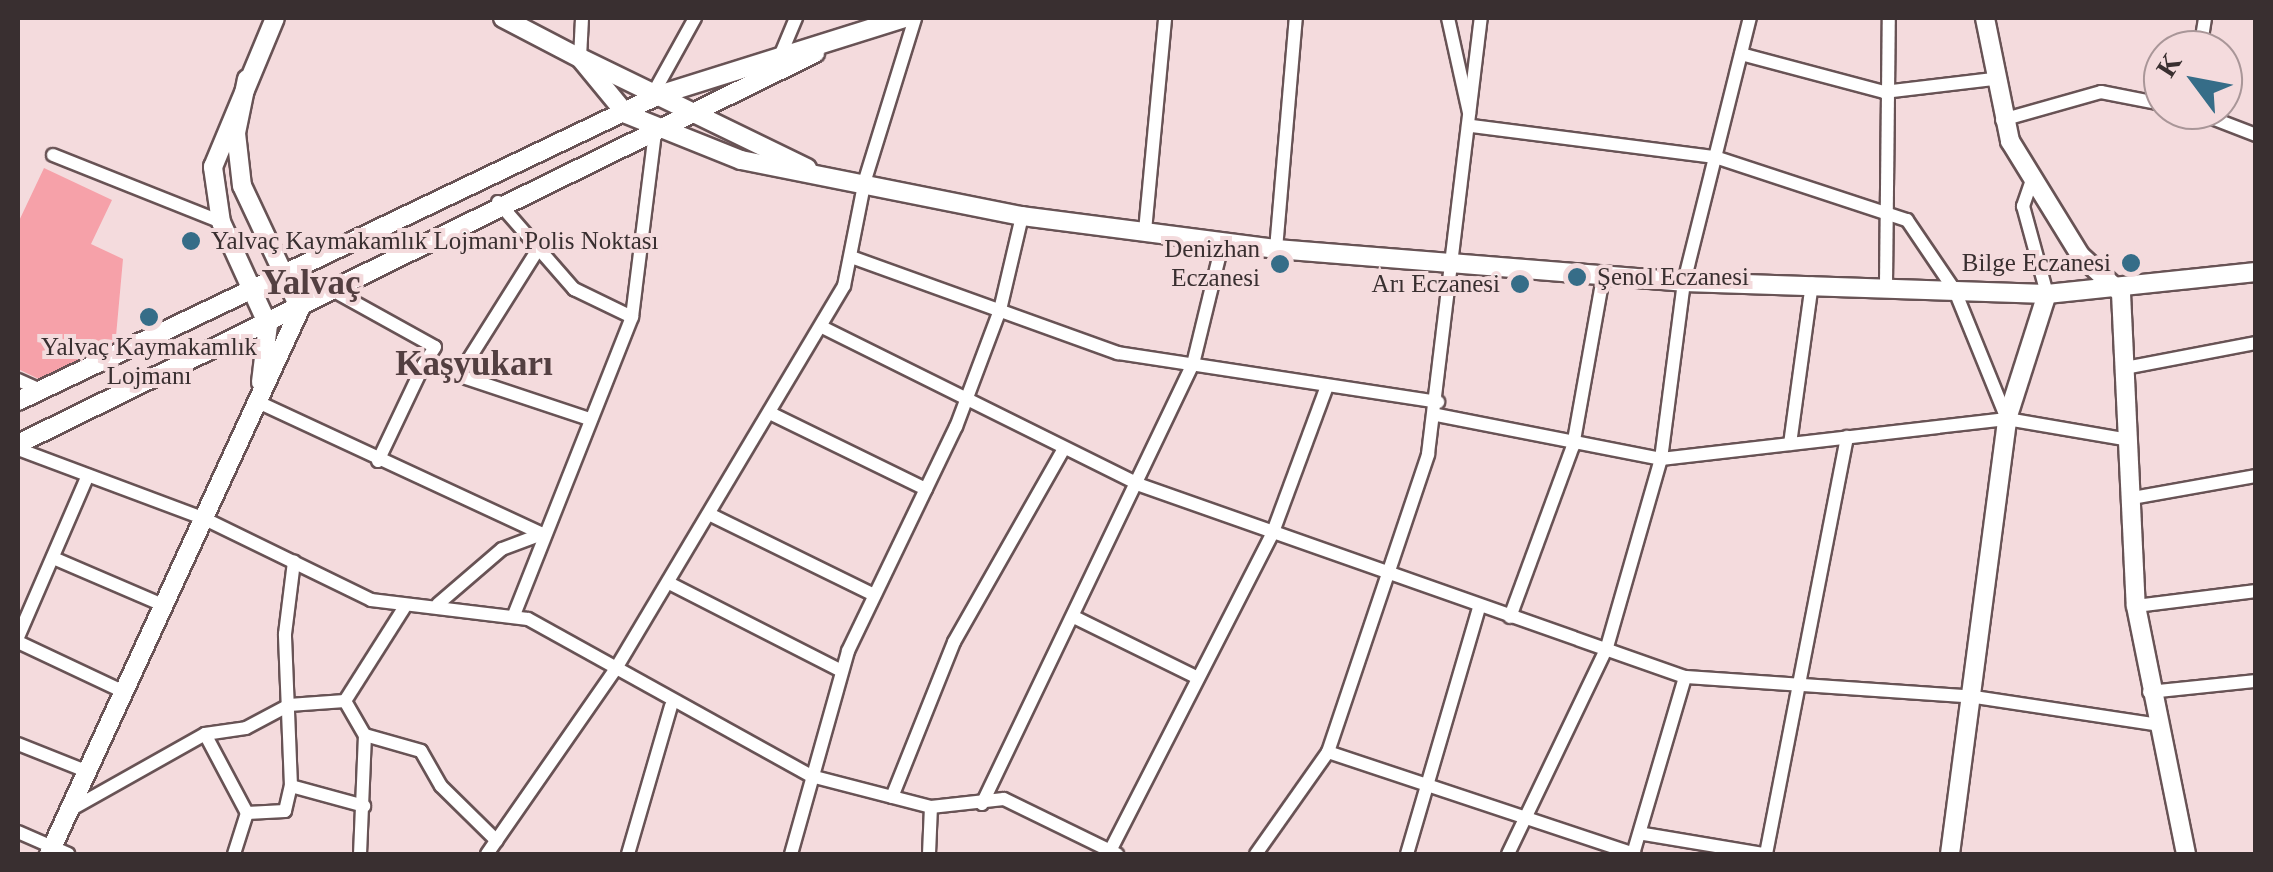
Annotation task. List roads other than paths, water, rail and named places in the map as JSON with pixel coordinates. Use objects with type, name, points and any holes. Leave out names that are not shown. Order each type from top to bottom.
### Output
[{"type":"street","points":[[258,402],[268,325],[221,222],[213,166],[246,79],[275,18]]},
{"type":"street","points":[[503,18],[808,168]]},
{"type":"street","points":[[582,18],[580,58],[626,114],[655,132],[741,160],[808,168],[1022,216],[1454,267],[1684,282],[1886,284],[1955,291],[2120,293],[2256,272]]},
{"type":"street","points":[[657,94],[695,18]]},
{"type":"street","points":[[770,76],[796,18]]},
{"type":"street","points":[[18,401],[626,114],[657,94],[904,18]]},
{"type":"street","points":[[488,854],[614,670],[774,415],[822,327],[850,258],[864,180],[915,18]]},
{"type":"street","points":[[1145,232],[1165,18]]},
{"type":"street","points":[[1276,248],[1296,18]]},
{"type":"street","points":[[1448,18],[1472,126]]},
{"type":"street","points":[[1256,854],[1328,752],[1438,409],[1481,18]]},
{"type":"street","points":[[1508,854],[1607,647],[1661,459],[1684,282],[1750,18]]},
{"type":"street","points":[[1886,284],[1884,92],[1889,18]]},
{"type":"street","points":[[1985,18],[2002,120],[2032,180],[2080,256],[2120,293],[2136,606],[2153,724],[2186,854]]},
{"type":"street","points":[[18,447],[300,309],[498,202],[698,114],[846,36]]},
{"type":"street","points":[[1741,54],[1884,92],[1993,79]]},
{"type":"street","points":[[246,79],[236,159],[300,309]]},
{"type":"street","points":[[2002,120],[2100,92],[2143,100]]},
{"type":"street","points":[[1472,126],[1715,157],[1919,227],[1955,291],[2007,419]]},
{"type":"street","points":[[514,615],[586,418],[632,317],[655,132]]},
{"type":"street","points":[[53,154],[221,222]]},
{"type":"street","points":[[1950,854],[1975,697],[2007,419],[2047,294],[2024,206],[2032,180]]},
{"type":"street","points":[[498,202],[536,251],[574,289],[632,317]]},
{"type":"street","points":[[791,854],[842,671],[964,403],[1000,310],[1022,216]]},
{"type":"street","points":[[982,804],[1140,485],[1193,364],[1224,241]]},
{"type":"street","points":[[457,378],[536,251]]},
{"type":"street","points":[[850,258],[1118,353],[1326,386],[1438,409],[1573,446],[1661,459],[2007,419],[2130,440]]},
{"type":"street","points":[[1510,617],[1573,446],[1602,277]]},
{"type":"street","points":[[1790,444],[1812,284]]},
{"type":"street","points":[[334,291],[435,347],[378,461]]},
{"type":"street","points":[[18,832],[56,852],[68,810],[300,309]]},
{"type":"street","points":[[822,327],[964,403],[1140,485],[1273,532],[1387,565],[1479,607],[1607,647],[1686,677],[1802,682],[1975,697],[2153,724]]},
{"type":"street","points":[[2125,368],[2256,343]]},
{"type":"street","points":[[424,364],[586,418]]},
{"type":"street","points":[[18,380],[40,390]]},
{"type":"street","points":[[18,447],[204,518],[294,562],[404,608],[434,606],[514,615],[670,706],[811,776],[931,807],[982,804],[1035,808],[1114,853],[1273,532],[1326,386]]},
{"type":"street","points":[[258,402],[542,534]]},
{"type":"street","points":[[774,415],[926,488]]},
{"type":"street","points":[[1644,834],[1765,854],[1802,682],[1847,437]]},
{"type":"street","points":[[892,797],[954,642],[1064,450]]},
{"type":"street","points":[[88,476],[58,560],[18,640],[122,691]]},
{"type":"street","points":[[2132,498],[2256,476]]},
{"type":"street","points":[[711,515],[874,595]]},
{"type":"street","points":[[434,606],[502,549],[542,534]]},
{"type":"street","points":[[58,560],[163,605]]},
{"type":"street","points":[[247,813],[285,811],[292,786],[289,704],[294,562]]},
{"type":"street","points":[[669,583],[842,671]]},
{"type":"street","points":[[2136,606],[2256,591]]},
{"type":"street","points":[[1407,854],[1432,789],[1479,607]]},
{"type":"street","points":[[345,701],[404,608]]},
{"type":"street","points":[[1074,618],[1198,678]]},
{"type":"street","points":[[1328,752],[1634,854],[1644,834],[1686,677]]},
{"type":"street","points":[[2148,692],[2256,681]]},
{"type":"street","points":[[68,810],[205,734],[246,728],[289,704],[345,701]]},
{"type":"street","points":[[345,701],[365,734],[360,854]]},
{"type":"street","points":[[628,854],[670,706]]},
{"type":"street","points":[[205,734],[247,813],[234,854]]},
{"type":"street","points":[[365,734],[421,751],[441,786],[498,841]]},
{"type":"street","points":[[18,744],[86,770]]},
{"type":"street","points":[[292,786],[364,806]]},
{"type":"street","points":[[929,854],[931,807]]},
{"type":"place","name":"Yalvaç Kaymakamlık Lojmanı Polis Noktası","points":[[191,241]]},
{"type":"place","name":"Bilge Eczanesi","points":[[2131,263]]},
{"type":"place","name":"Denizhan Eczanesi","points":[[1280,264]]},
{"type":"place","name":"Şenol Eczanesi","points":[[1577,277]]},
{"type":"place","name":"Arı Eczanesi","points":[[1520,284]]},
{"type":"place","name":"Yalvaç Kaymakamlık Lojmanı","points":[[149,317]]},
{"type":"district","name":"Yalvaç","points":[[311,283]]},
{"type":"district","name":"Kaşyukarı","points":[[474,364]]}]
